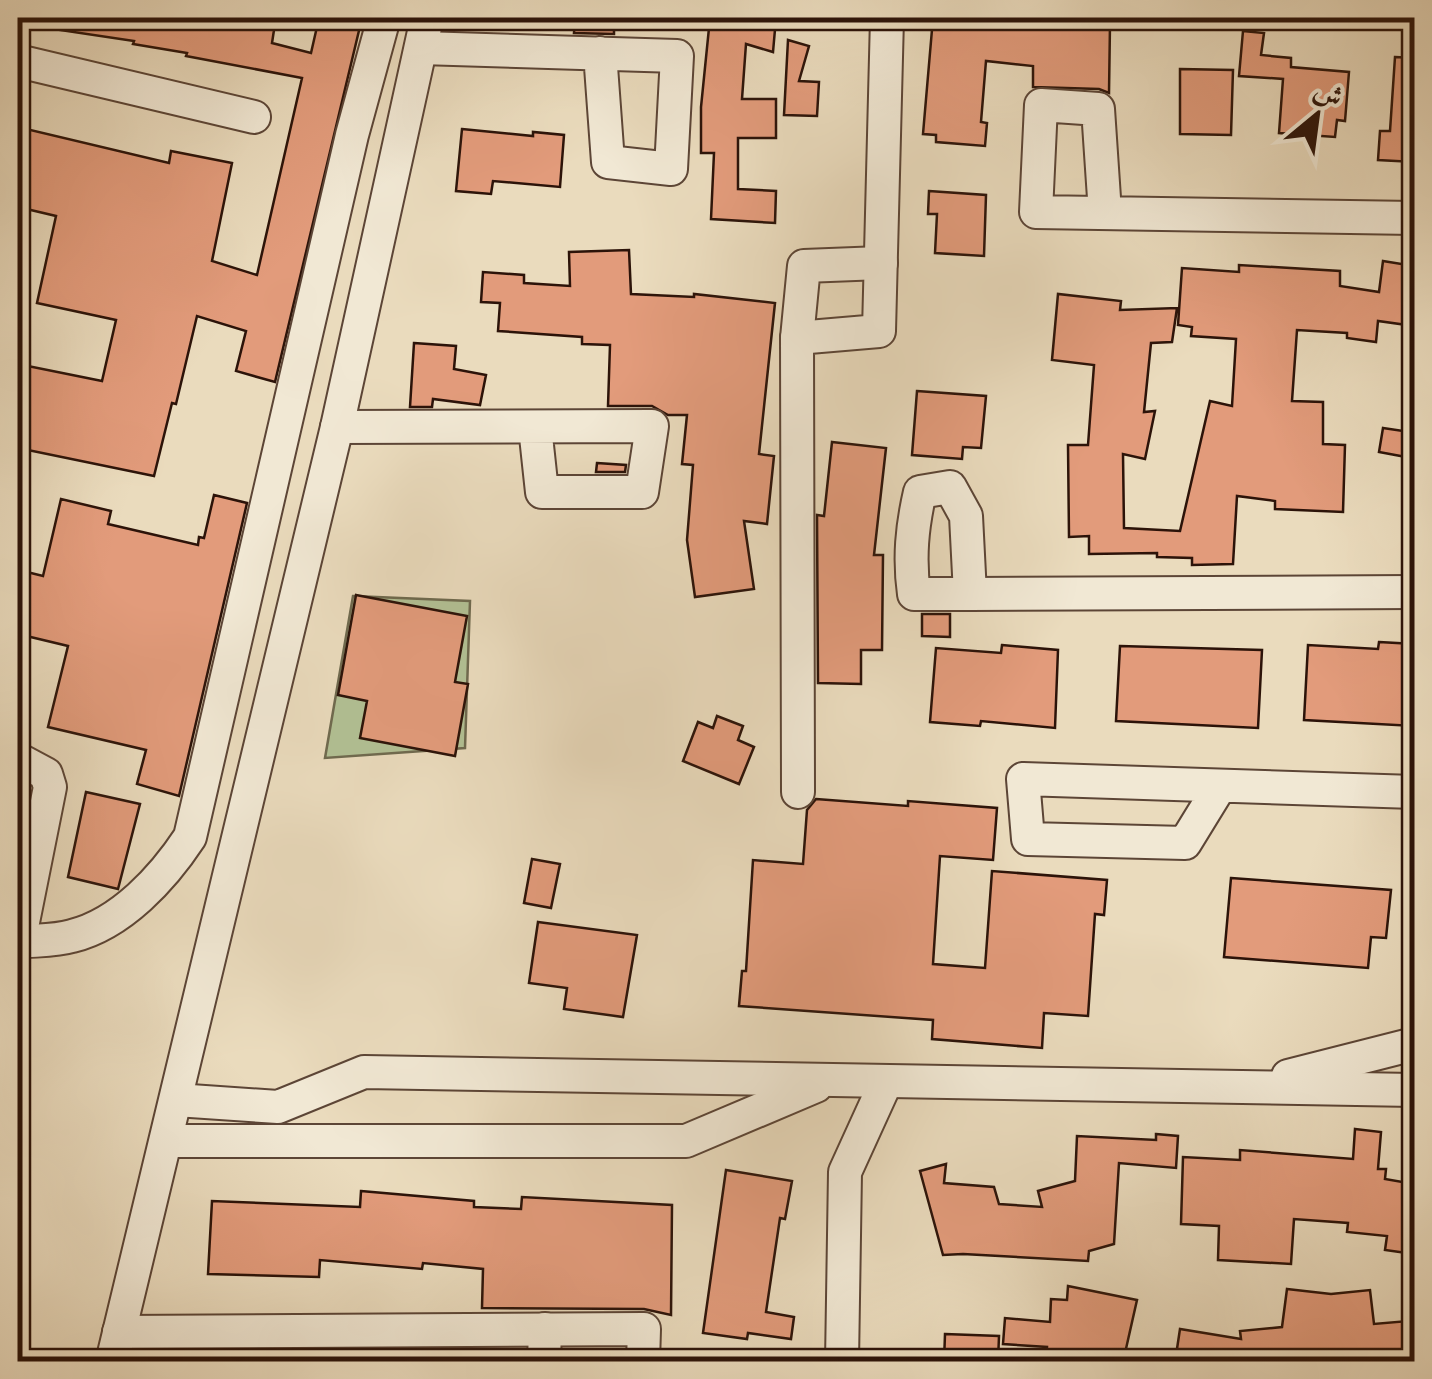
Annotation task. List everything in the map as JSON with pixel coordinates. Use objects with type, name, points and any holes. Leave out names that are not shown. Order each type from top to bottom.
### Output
[{"type":"street","points":[[18,759],[46,774],[50,786],[18,942],[72,936],[102,924],[149,888],[190,838],[348,154],[384,18]]},
{"type":"street","points":[[797,338],[880,332],[888,18]]},
{"type":"street","points":[[600,53],[424,33],[337,427],[116,1347],[544,1345],[644,1329],[644,1362]]},
{"type":"street","points":[[18,61],[254,116]]},
{"type":"street","points":[[1105,213],[1414,218]]},
{"type":"street","points":[[798,792],[797,338],[804,266],[881,263]]},
{"type":"street","points":[[337,427],[534,427]]},
{"type":"street","points":[[970,594],[1414,592]]},
{"type":"street","points":[[1220,786],[1186,843],[1028,839],[1023,779],[1414,792]]},
{"type":"street","points":[[1244,1086],[1414,1044]]},
{"type":"street","points":[[176,1100],[278,1107],[364,1072],[1414,1090]]},
{"type":"street","points":[[166,1141],[686,1141],[827,1082]]},
{"type":"street","points":[[842,1362],[845,1172],[886,1082]]},
{"type":"green space","points":[[353,596],[470,601],[465,748],[325,758]]},
{"type":"building","points":[[61,18],[212,18],[274,30],[272,43],[311,53],[319,18],[362,18],[275,382],[236,371],[246,331],[197,316],[154,476],[18,448],[18,364],[102,381],[116,320],[37,303],[56,216],[18,207],[18,127],[169,163],[171,151],[232,163],[212,261],[257,275],[302,78],[186,56],[187,53],[133,44],[134,41],[60,30]]},
{"type":"building","points":[[575,18],[614,18],[614,34],[574,33]]},
{"type":"building","points":[[710,18],[776,18],[773,52],[746,44],[742,99],[776,99],[776,138],[738,138],[738,189],[776,191],[775,223],[711,219],[714,153],[701,153],[701,107]]},
{"type":"building","points":[[933,18],[1099,18],[1099,24],[1110,24],[1109,93],[1099,89],[1033,87],[1033,66],[986,61],[981,122],[987,123],[985,146],[936,142],[936,135],[923,134]]},
{"type":"building","points":[[1243,31],[1264,33],[1261,55],[1291,58],[1291,67],[1349,72],[1345,121],[1337,120],[1335,137],[1279,133],[1283,79],[1239,76]]},
{"type":"building","points":[[788,40],[809,46],[799,81],[819,82],[817,116],[784,115]]},
{"type":"building","points":[[1395,57],[1414,58],[1414,162],[1378,160],[1380,131],[1390,131]]},
{"type":"building","points":[[1180,69],[1233,70],[1231,135],[1180,134]]},
{"type":"building","points":[[462,129],[564,135],[560,187],[493,181],[491,194],[456,191]]},
{"type":"building","points":[[929,191],[986,195],[984,256],[935,253],[937,214],[928,214]]},
{"type":"building","points":[[629,250],[631,294],[694,294],[775,303],[759,454],[774,456],[767,524],[744,521],[754,589],[695,597],[687,540],[693,465],[682,464],[687,415],[668,415],[652,406],[608,406],[610,345],[582,344],[582,337],[498,331],[500,303],[481,302],[483,272],[524,275],[524,283],[570,286],[569,252]]},
{"type":"building","points":[[1383,261],[1414,266],[1414,326],[1378,321],[1376,342],[1347,338],[1347,333],[1297,330],[1292,401],[1323,402],[1323,444],[1345,445],[1343,512],[1275,509],[1275,501],[1237,496],[1233,564],[1192,565],[1192,558],[1157,557],[1157,553],[1089,554],[1089,536],[1069,537],[1068,445],[1088,445],[1094,365],[1052,360],[1058,294],[1121,301],[1120,310],[1177,308],[1172,342],[1151,343],[1144,412],[1155,411],[1145,459],[1123,454],[1124,528],[1180,531],[1210,401],[1232,406],[1236,339],[1191,336],[1192,327],[1178,325],[1182,268],[1239,272],[1239,265],[1340,271],[1340,286],[1379,292]]},
{"type":"building","points":[[414,343],[456,346],[454,369],[486,375],[480,405],[433,399],[432,407],[410,407]]},
{"type":"building","points":[[917,391],[986,396],[981,448],[963,447],[962,459],[912,455]]},
{"type":"building","points":[[1383,428],[1410,432],[1406,457],[1379,452]]},
{"type":"building","points":[[832,442],[886,448],[874,555],[883,555],[882,650],[861,650],[861,684],[818,683],[817,515],[824,516]]},
{"type":"building","points":[[597,463],[626,465],[625,472],[596,472]]},
{"type":"building","points":[[214,495],[247,503],[179,796],[137,784],[146,750],[48,727],[68,646],[18,634],[18,595],[23,571],[43,576],[61,499],[111,511],[108,524],[198,545],[199,537],[204,538]]},
{"type":"building","points":[[356,595],[467,616],[455,682],[468,684],[455,756],[360,738],[367,701],[338,695]]},
{"type":"building","points":[[922,614],[950,614],[950,637],[922,636]]},
{"type":"building","points":[[1379,642],[1414,644],[1414,726],[1304,720],[1308,645],[1378,649]]},
{"type":"building","points":[[1002,645],[1058,650],[1055,728],[981,721],[980,726],[930,722],[936,648],[1001,653]]},
{"type":"building","points":[[1120,646],[1262,650],[1258,728],[1116,721]]},
{"type":"building","points":[[717,716],[743,726],[738,740],[754,747],[739,784],[683,761],[698,722],[713,728]]},
{"type":"building","points":[[86,792],[140,804],[118,889],[68,877]]},
{"type":"building","points":[[816,799],[997,808],[993,860],[940,856],[933,964],[985,968],[992,871],[1107,880],[1104,915],[1095,914],[1088,1016],[1044,1013],[1042,1048],[932,1039],[933,1020],[739,1006],[742,971],[746,971],[753,860],[803,864],[807,810]]},
{"type":"building","points":[[532,859],[560,864],[551,908],[524,903]]},
{"type":"building","points":[[1231,878],[1391,890],[1386,938],[1371,937],[1368,968],[1224,957]]},
{"type":"building","points":[[538,922],[637,935],[623,1017],[564,1009],[567,988],[529,983]]},
{"type":"building","points":[[1355,1129],[1381,1132],[1378,1169],[1386,1169],[1385,1179],[1414,1184],[1414,1254],[1385,1250],[1387,1236],[1347,1232],[1348,1223],[1294,1219],[1291,1264],[1218,1260],[1219,1226],[1181,1224],[1183,1157],[1240,1160],[1240,1150],[1353,1159]]},
{"type":"building","points":[[1156,1134],[1178,1136],[1176,1168],[1119,1163],[1114,1244],[1089,1251],[1088,1261],[943,1255],[920,1171],[946,1164],[944,1183],[994,1187],[999,1204],[1042,1207],[1038,1191],[1075,1181],[1077,1136],[1156,1140]]},
{"type":"building","points":[[726,1170],[792,1181],[785,1219],[780,1218],[766,1312],[794,1317],[791,1339],[748,1333],[747,1339],[703,1333]]},
{"type":"building","points":[[361,1191],[474,1201],[474,1207],[521,1209],[522,1197],[672,1205],[671,1315],[644,1309],[482,1308],[483,1269],[423,1263],[422,1269],[320,1260],[319,1277],[208,1274],[212,1201],[360,1207]]},
{"type":"building","points":[[1068,1286],[1137,1300],[1123,1362],[1046,1362],[1047,1347],[1003,1344],[1005,1318],[1050,1322],[1051,1299],[1067,1300]]},
{"type":"building","points":[[1287,1289],[1331,1294],[1370,1290],[1374,1324],[1408,1321],[1413,1362],[1175,1362],[1180,1329],[1241,1339],[1240,1331],[1282,1327]]},
{"type":"building","points":[[945,1334],[999,1336],[998,1362],[944,1362]]}]
